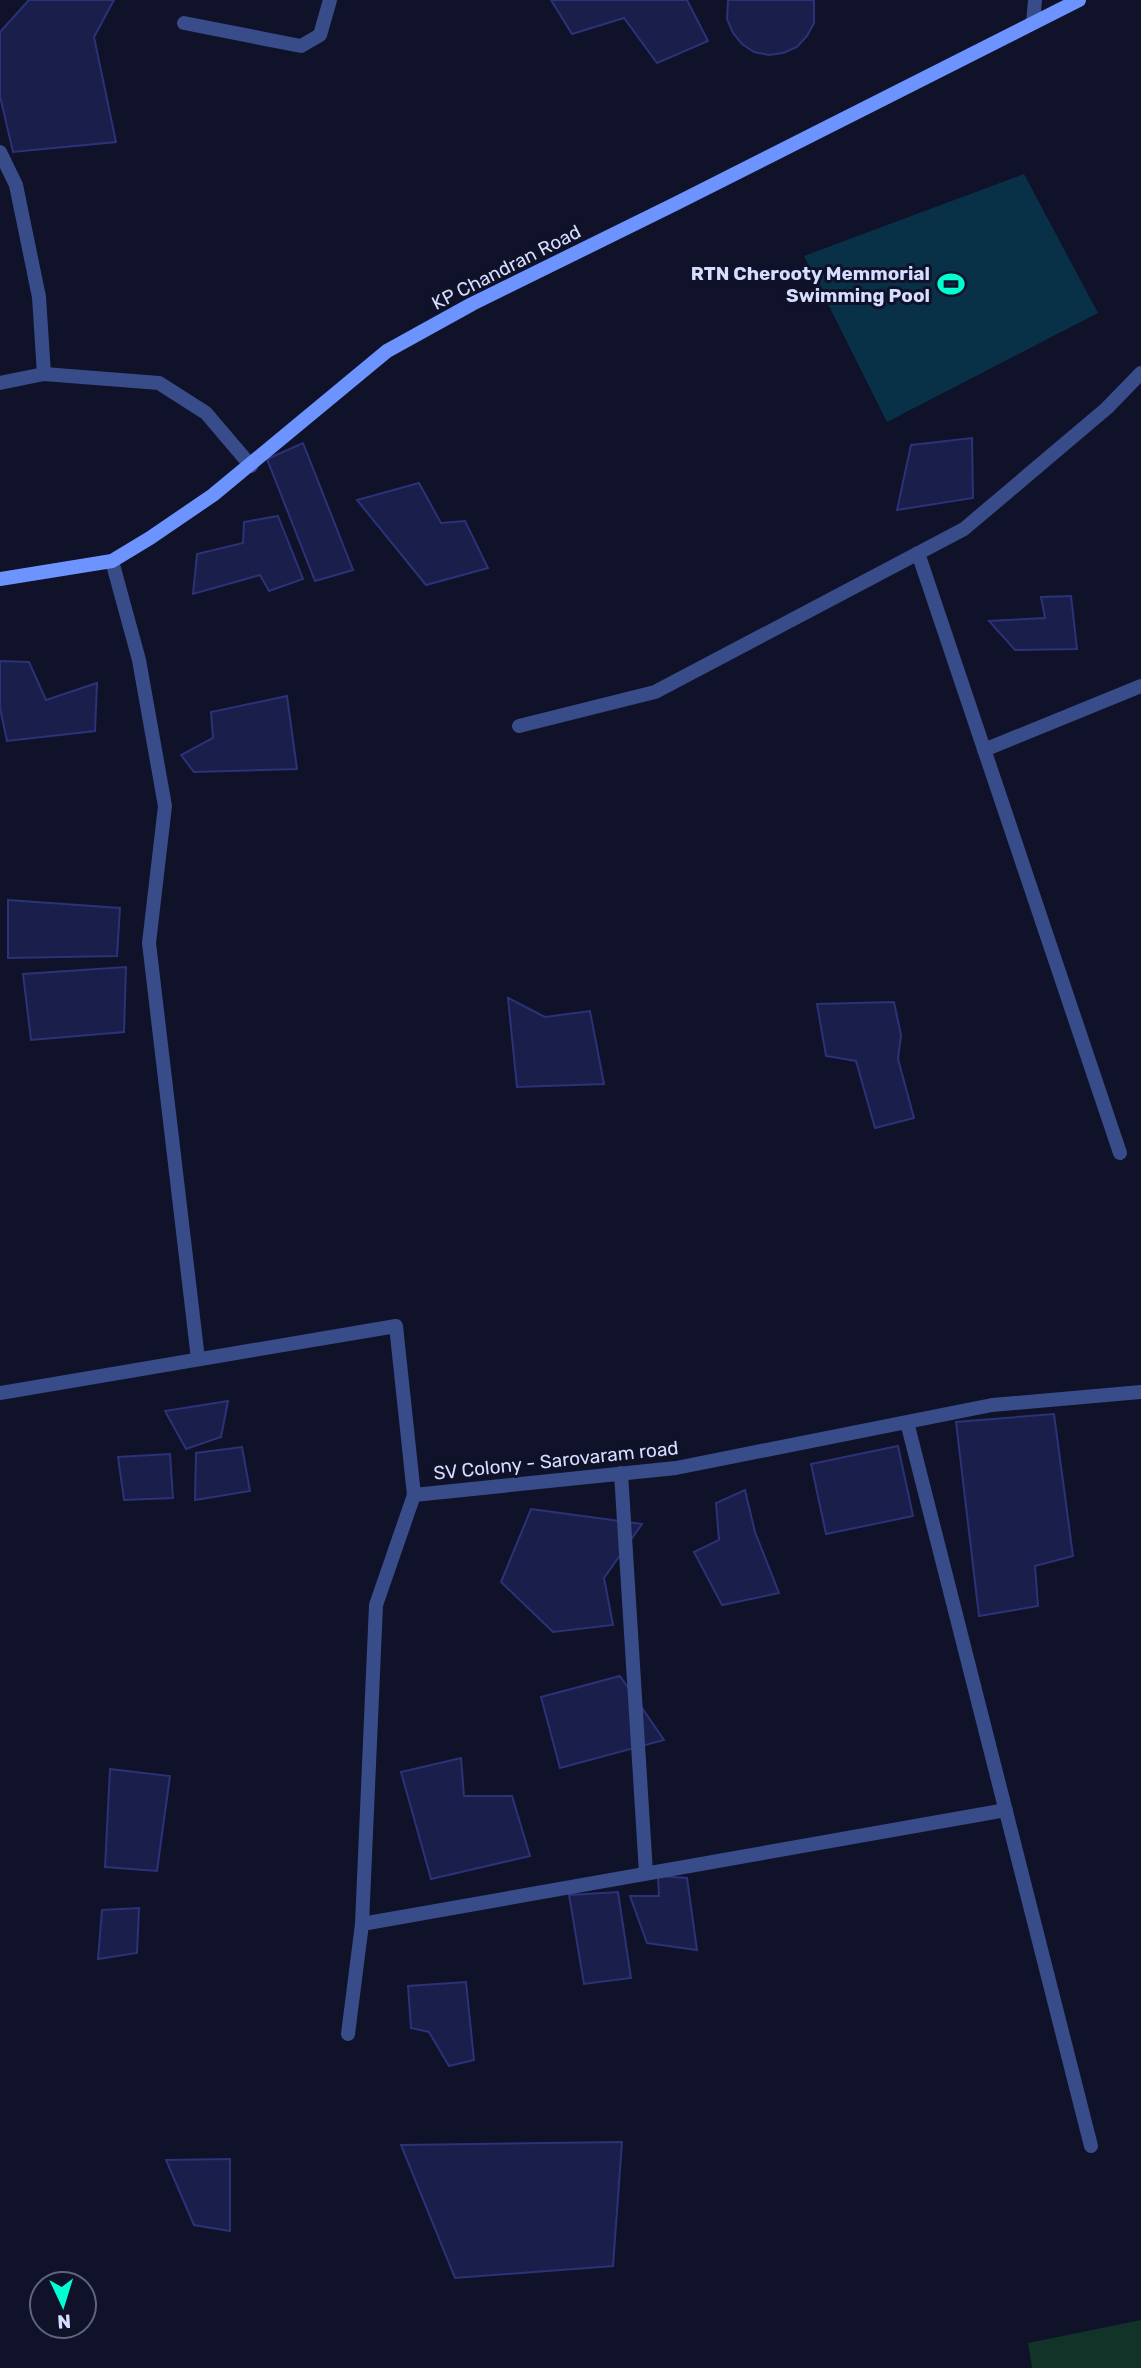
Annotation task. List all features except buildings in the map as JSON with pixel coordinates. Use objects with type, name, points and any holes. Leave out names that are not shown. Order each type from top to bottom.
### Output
[{"type":"main road","name":"KP Chandran Road","points":[[0,579],[112,561],[161,531],[251,466],[387,351],[472,304],[1079,0]]},
{"type":"street","points":[[184,23],[302,46],[320,35],[330,0]]},
{"type":"street","points":[[1033,23],[1035,0]]},
{"type":"street","points":[[0,152],[16,185],[36,285],[44,373]]},
{"type":"street","points":[[0,383],[44,373],[159,383],[206,413],[251,466]]},
{"type":"street","points":[[519,726],[655,692],[964,529],[1107,408],[1141,373]]},
{"type":"street","points":[[918,553],[1120,1153]]},
{"type":"street","points":[[112,561],[139,660],[165,806],[149,943],[198,1359]]},
{"type":"street","points":[[984,750],[1141,686]]},
{"type":"street","name":"SV Colony - Sarovaram road","points":[[0,1393],[396,1326],[414,1494],[676,1468],[992,1405],[1141,1392]]},
{"type":"street","points":[[907,1422],[1091,2146]]},
{"type":"street","points":[[621,1473],[646,1873]]},
{"type":"street","points":[[348,2034],[362,1924],[376,1605],[414,1494]]},
{"type":"street","points":[[362,1924],[1006,1810]]},
{"type":"green space","points":[[1141,2320],[1141,2368],[1032,2368],[1028,2343]]},
{"type":"water","name":"RTN Cherooty Memmorial Swimming Pool","points":[[1024,174],[1098,313],[887,422],[804,256]]},
{"type":"place","name":"RTN Cherooty Memmorial Swimming Pool","points":[[951,284]]}]
